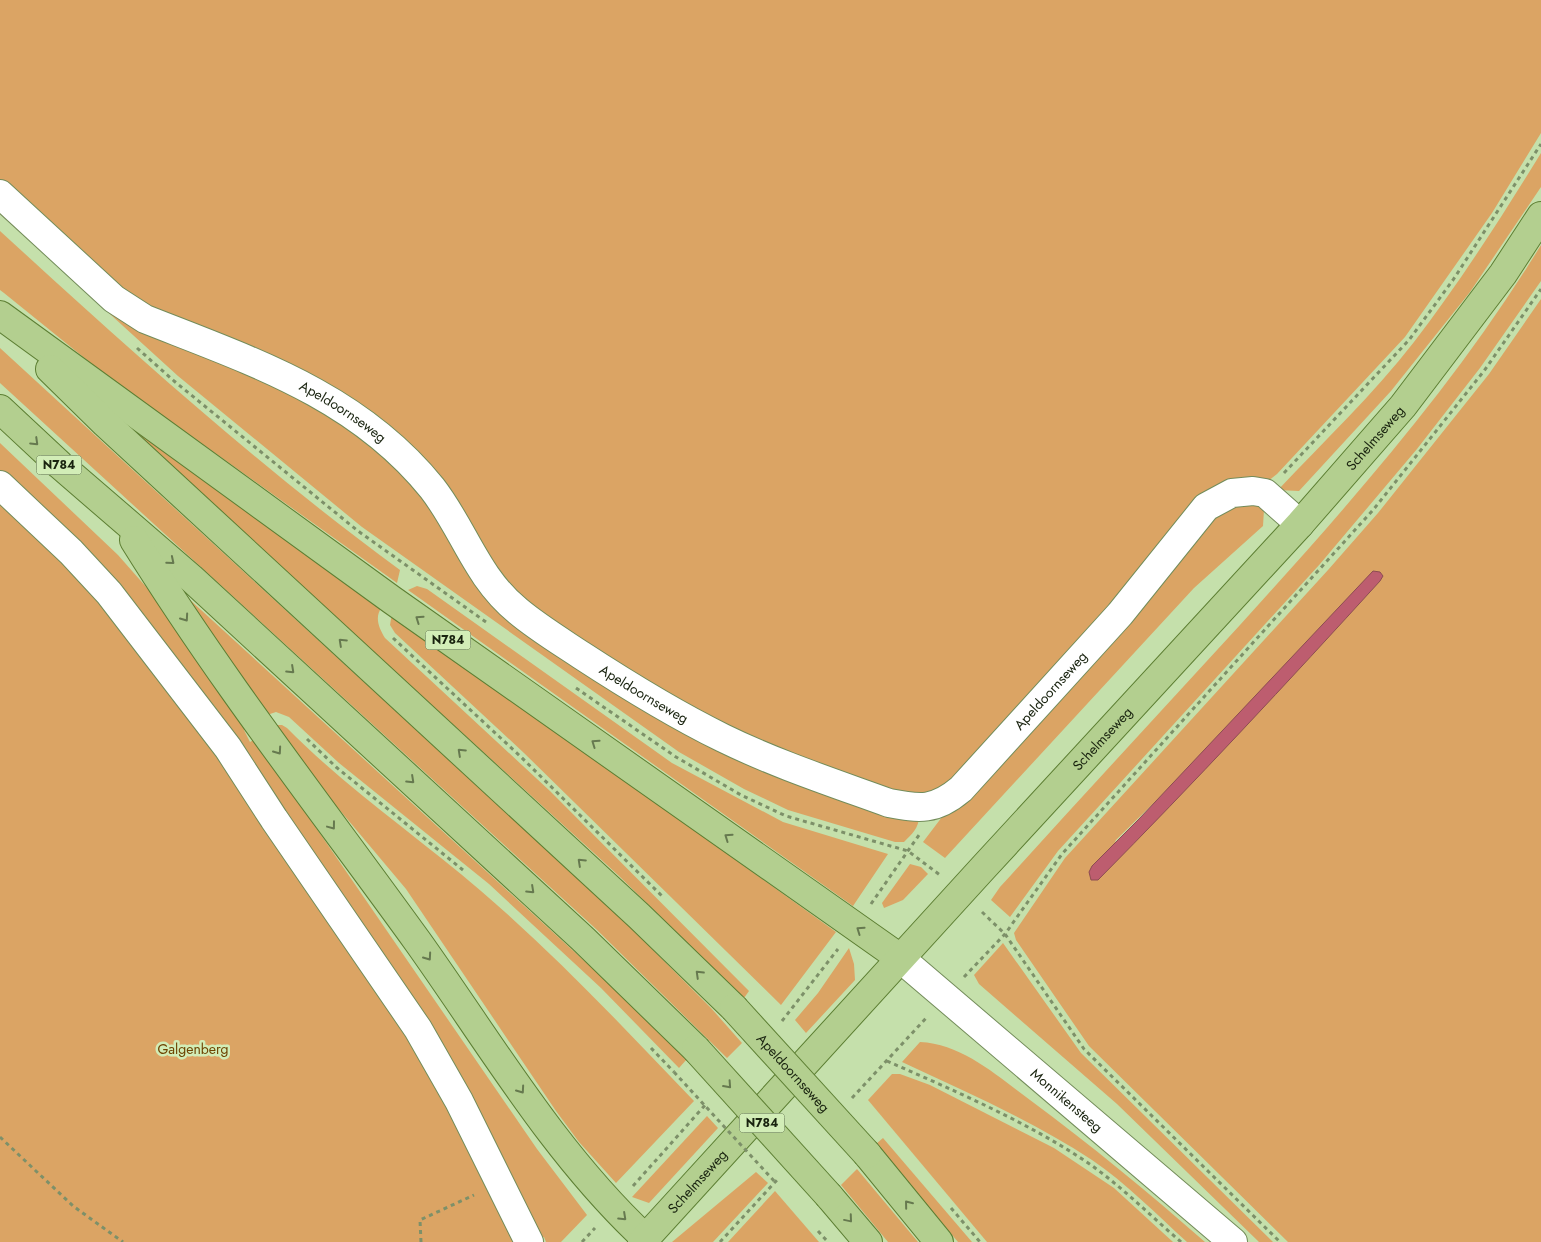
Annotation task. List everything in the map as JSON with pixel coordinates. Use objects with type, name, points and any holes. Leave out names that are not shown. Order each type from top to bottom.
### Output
[{"type":"main road","name":"Schelmseweg","points":[[643,1240],[1300,524],[1403,406],[1503,274],[1541,216]]},
{"type":"main road","name":"N784","points":[[0,316],[392,600],[900,958]]},
{"type":"main road","name":"Apeldoornseweg","points":[[0,319],[105,423],[639,916],[734,1008],[867,1154],[939,1242]]},
{"type":"main road","name":"N784","points":[[0,409],[120,518],[191,578],[583,939],[696,1049],[868,1242]]},
{"type":"main road","name":"N784","points":[[120,518],[168,595],[303,787],[418,943],[566,1152],[613,1208],[643,1240]]},
{"type":"street","name":"Apeldoornseweg","points":[[0,194],[114,299],[144,319],[275,370],[308,387],[363,422],[388,444],[431,488],[451,515],[482,573],[495,590],[518,612],[673,712],[724,739],[889,803],[917,808],[932,807],[948,800],[961,789],[1120,614],[1206,506],[1232,493],[1252,491],[1265,493]]},
{"type":"street","points":[[0,485],[71,552],[109,593],[228,748],[274,819],[418,1029],[459,1101],[501,1182],[529,1242]]},
{"type":"street","points":[[1265,493],[1300,524]]},
{"type":"street","name":"Monnikensteeg","points":[[900,958],[1233,1242]]},
{"type":"path","points":[[1265,493],[1409,340],[1453,280],[1541,144]]},
{"type":"path","points":[[1280,1242],[1084,1048],[1005,934],[1062,854],[1373,510],[1484,371],[1541,289]]},
{"type":"path","points":[[130,341],[174,381],[306,489],[412,570],[491,626]]},
{"type":"path","points":[[412,570],[384,614],[388,634],[520,756],[669,902]]},
{"type":"path","points":[[569,683],[676,757],[741,795],[786,816],[908,851]]},
{"type":"path","points":[[303,736],[336,767],[470,876]]},
{"type":"path","points":[[647,1044],[782,1189]]},
{"type":"path","points":[[887,1060],[995,1112],[1074,1154],[1115,1183],[1181,1242]]},
{"type":"path","points":[[0,1137],[73,1206],[123,1242]]},
{"type":"path","points":[[421,1242],[420,1220],[501,1182]]},
{"type":"green space","points":[[0,0],[1541,0],[1541,133],[1492,213],[1405,337],[1277,474],[1268,481],[1251,482],[1141,573],[953,785],[925,802],[727,733],[523,607],[417,463],[149,315],[0,188]]},
{"type":"green space","points":[[1541,153],[1541,187],[1470,292],[1391,391],[1299,491],[1278,490],[1365,399],[1414,342],[1480,249]]},
{"type":"green space","points":[[0,204],[109,303],[273,376],[409,472],[465,555],[606,679],[919,816],[918,824],[914,831],[904,842],[895,842],[788,810],[744,789],[679,752],[362,527],[178,376],[0,214]]},
{"type":"green space","points":[[0,231],[195,406],[296,490],[400,570],[397,583],[103,373],[0,290]]},
{"type":"green space","points":[[1541,245],[1541,281],[1480,368],[1417,449],[1320,564],[1058,851],[1010,917],[991,900],[1000,887],[1240,625],[1361,489],[1474,346]]},
{"type":"green space","points":[[1541,299],[1541,1242],[1288,1242],[1089,1046],[1016,940],[1014,933],[1065,858],[1378,513],[1489,374]],"holes":[[[1380,581],[1098,880],[1116,840]]]},
{"type":"green space","points":[[0,348],[622,919],[711,1008],[742,1043],[727,1058],[596,929],[0,383]]},
{"type":"green space","points":[[111,412],[382,607],[378,619],[385,638],[550,791],[749,991],[744,998],[618,875]]},
{"type":"green space","name":"Galgenberg","points":[[0,443],[118,555],[162,605],[248,728],[244,730],[250,742],[255,739],[537,1149],[587,1215],[561,1242],[546,1242],[544,1237],[538,1240],[411,1035],[518,1242],[0,1242]]},
{"type":"green space","points":[[1257,503],[1264,510],[1263,526],[1194,588],[945,858],[923,842],[942,817],[953,812],[1043,715],[1222,507]]},
{"type":"green space","points":[[417,586],[427,589],[672,763],[783,822],[888,854],[853,906],[408,590]]},
{"type":"green space","points":[[177,588],[592,968],[687,1059],[679,1068],[601,988],[489,884],[339,763],[289,717],[276,712],[264,716]]},
{"type":"green space","points":[[392,613],[836,932],[781,1005],[524,753],[395,633],[390,625]]},
{"type":"green space","points":[[275,725],[282,725],[287,728],[333,771],[481,891],[537,941],[694,1101],[616,1183],[579,1142],[556,1111],[406,889],[322,789]]},
{"type":"green space","points":[[910,864],[921,867],[928,874],[903,900],[884,908],[882,903]]},
{"type":"green space","points":[[1003,943],[1081,1053],[1273,1242],[1259,1242],[1117,1104],[979,984],[974,975]]},
{"type":"green space","points":[[849,948],[854,964],[855,980],[806,1033],[795,1020],[818,993]]},
{"type":"green space","points":[[920,1042],[936,1044],[951,1049],[965,1055],[992,1072],[1053,1117],[1141,1187],[1205,1242],[1187,1242],[1117,1179],[1070,1146],[999,1108],[902,1062]]},
{"type":"green space","points":[[892,1074],[900,1074],[930,1085],[1054,1148],[1114,1188],[1173,1242],[987,1242],[868,1100]]},
{"type":"green space","points":[[707,1116],[718,1128],[649,1203],[632,1197]]},
{"type":"green space","points":[[883,1138],[972,1242],[958,1242],[876,1144]]},
{"type":"green space","points":[[857,1169],[918,1242],[888,1242],[841,1185]]},
{"type":"green space","points":[[756,1172],[768,1183],[713,1242],[672,1242]]},
{"type":"green space","points":[[775,1191],[819,1242],[728,1242]]},
{"type":"shaded area","points":[[1373,571],[1380,572],[1383,576],[1380,581],[1170,807],[1098,880],[1091,880],[1089,872],[1092,866],[1139,819]]}]
